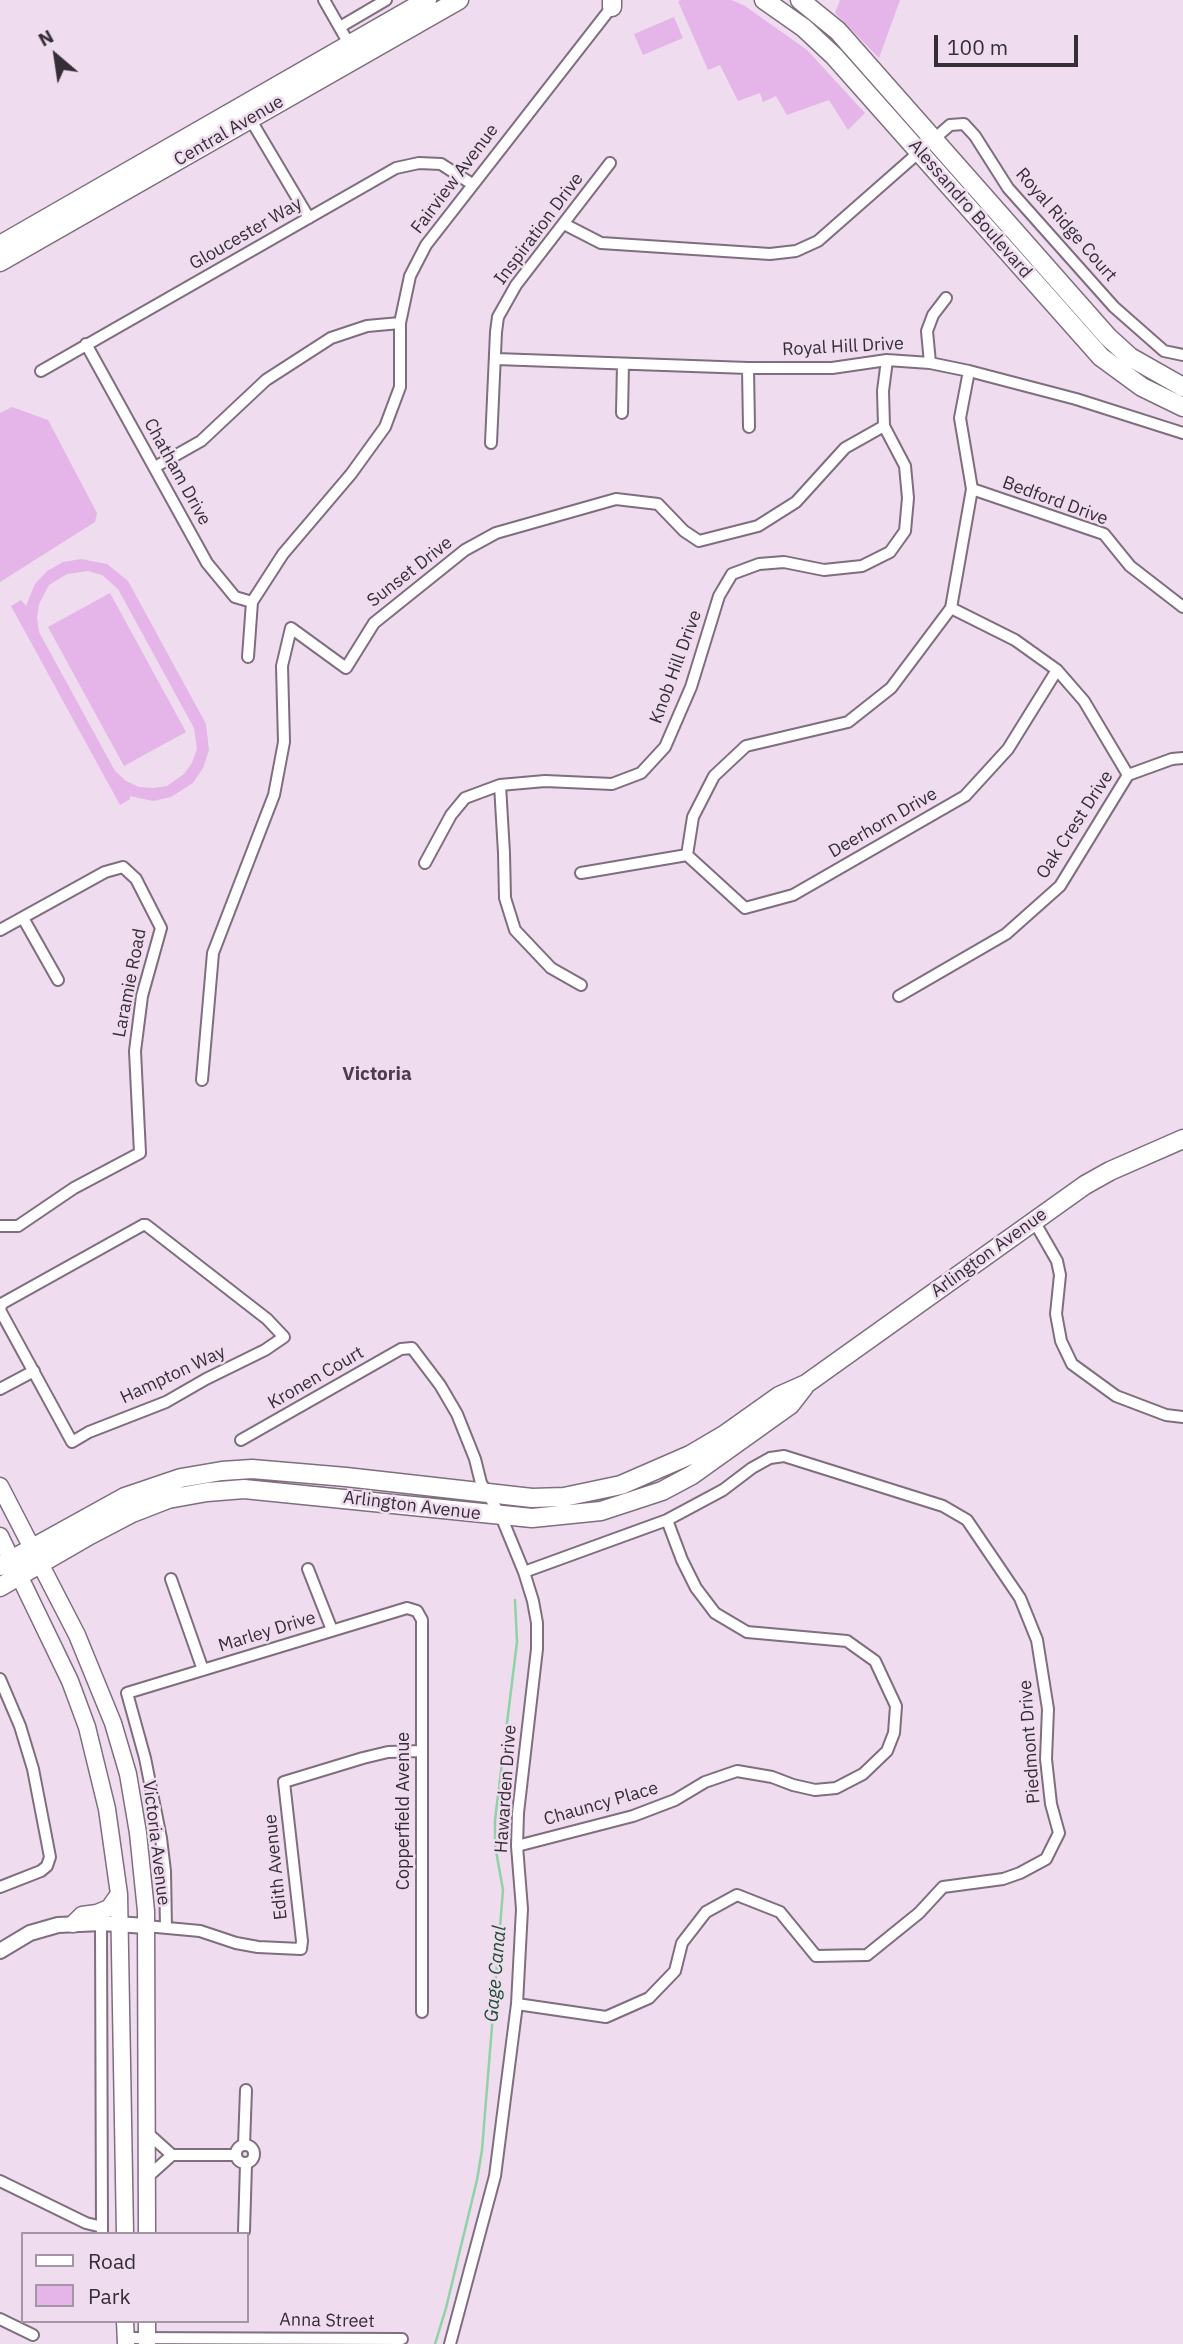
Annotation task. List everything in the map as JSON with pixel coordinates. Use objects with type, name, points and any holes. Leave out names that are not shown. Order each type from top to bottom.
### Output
[{"type":"main road","name":"Central Avenue","points":[[0,262],[246,113],[348,43],[427,0]]},
{"type":"main road","name":"Central Avenue","points":[[348,43],[459,0]]},
{"type":"main road","name":"Alessandro Boulevard","points":[[764,0],[804,29],[834,56],[1101,357],[1142,387],[1183,407]]},
{"type":"main road","name":"Alessandro Boulevard","points":[[800,0],[838,31],[1108,337],[1141,363],[1183,387]]},
{"type":"main road","name":"Central Avenue","points":[[0,245],[246,113]]},
{"type":"main road","points":[[1141,363],[1149,377],[1183,396]]},
{"type":"main road","name":"Arlington Avenue","points":[[36,1556],[125,1496],[181,1478],[222,1471],[252,1469],[532,1498],[564,1497],[621,1485],[690,1455],[724,1435],[779,1396],[806,1384],[1034,1221],[1110,1171],[1183,1139]]},
{"type":"main road","name":"Arlington Avenue","points":[[0,1587],[11,1567],[168,1499],[207,1492],[244,1489],[532,1518],[600,1511],[663,1491],[716,1460],[790,1405],[806,1384]]},
{"type":"main road","name":"Victoria Avenue","points":[[0,1486],[83,1648],[99,1685],[121,1747],[138,1833],[144,1874],[146,1926],[147,2232]]},
{"type":"main road","points":[[0,1536],[11,1567],[61,1658],[87,1727],[107,1809],[119,1894],[125,2232]]},
{"type":"main road","points":[[72,1924],[82,1915],[108,1908],[119,1894]]},
{"type":"street","points":[[324,0],[348,43],[386,0]]},
{"type":"street","name":"Fairview Avenue","points":[[248,657],[252,602],[283,554],[351,474],[385,427],[400,387],[400,323],[411,276],[426,245],[614,2]]},
{"type":"street","points":[[246,113],[309,218]]},
{"type":"street","name":"Royal Ridge Court","points":[[934,139],[950,125],[964,124],[975,136],[1008,188],[1114,307],[1164,351],[1183,355]]},
{"type":"street","points":[[564,223],[601,243],[771,254],[796,251],[818,241],[934,139]]},
{"type":"street","name":"Gloucester Way","points":[[41,371],[396,168],[419,163],[441,164],[472,184]]},
{"type":"street","name":"Inspiration Drive","points":[[491,443],[495,332],[498,317],[506,300],[610,163]]},
{"type":"street","points":[[930,363],[927,331],[933,315],[946,298]]},
{"type":"street","points":[[155,467],[201,441],[266,380],[331,338],[367,326],[400,323]]},
{"type":"street","name":"Chatham Drive","points":[[86,344],[207,563],[235,597],[252,602]]},
{"type":"street","name":"Royal Hill Drive","points":[[496,359],[748,368],[832,368],[887,360],[930,363],[1076,399],[1183,433]]},
{"type":"street","points":[[884,425],[883,391],[887,360]]},
{"type":"street","points":[[622,413],[623,364]]},
{"type":"street","points":[[748,368],[749,427]]},
{"type":"street","points":[[581,873],[687,855],[693,817],[714,776],[746,746],[848,722],[891,688],[951,608],[972,489],[960,418],[969,371]]},
{"type":"street","name":"Knob Hill Drive","points":[[500,785],[545,782],[612,784],[640,773],[665,747],[691,687],[719,596],[732,573],[759,564],[784,562],[824,570],[862,566],[890,552],[905,531],[908,498],[905,466],[884,425]]},
{"type":"street","name":"Sunset Drive","points":[[202,1080],[213,953],[274,795],[284,742],[282,666],[291,628],[346,668],[374,623],[465,550],[496,533],[616,499],[658,504],[684,531],[699,541],[726,536],[758,526],[796,502],[845,448],[884,425]]},
{"type":"street","name":"Bedford Drive","points":[[972,489],[1104,534],[1130,566],[1183,607]]},
{"type":"street","points":[[951,608],[1015,640],[1057,670],[1084,701],[1128,775]]},
{"type":"street","name":"Deerhorn Drive","points":[[687,855],[745,908],[793,894],[965,796],[1008,750],[1057,670]]},
{"type":"street","name":"Oak Crest Drive","points":[[899,996],[1006,934],[1059,886],[1128,775],[1172,758],[1183,758]]},
{"type":"street","points":[[425,863],[451,815],[465,798],[500,785],[505,898],[515,930],[551,968],[581,985]]},
{"type":"street","name":"Laramie Road","points":[[0,930],[105,872],[123,867],[136,879],[162,928],[142,996],[135,1051],[140,1153],[74,1188],[18,1226],[0,1226]]},
{"type":"street","points":[[23,918],[58,979]]},
{"type":"street","points":[[1034,1221],[1057,1261],[1060,1275],[1056,1314],[1061,1341],[1072,1364],[1116,1396],[1166,1415],[1183,1417]]},
{"type":"street","name":"Hampton Way","points":[[143,1225],[267,1319],[284,1337],[265,1350],[166,1402],[89,1432],[72,1442],[34,1371],[0,1307],[143,1225]]},
{"type":"street","name":"Kronen Court","points":[[241,1440],[408,1347]]},
{"type":"street","name":"Hawarden Drive","points":[[408,1347],[415,1350],[454,1409],[487,1494],[501,1516],[524,1572],[537,1623],[537,1649],[518,1813],[517,1846],[522,1909],[517,2004],[495,2176],[450,2344]]},
{"type":"street","points":[[0,1390],[34,1371]]},
{"type":"street","name":"Piedmont Drive","points":[[517,2004],[606,2017],[649,1998],[675,1971],[682,1943],[706,1912],[737,1895],[780,1912],[816,1956],[867,1955],[919,1913],[943,1887],[1003,1879],[1020,1873],[1045,1859],[1059,1833],[1051,1804],[1046,1759],[1048,1709],[1037,1640],[1020,1598],[967,1520],[943,1506],[784,1456],[770,1458],[723,1490],[667,1520],[524,1572]]},
{"type":"street","name":"Chauncy Place","points":[[517,1846],[633,1816],[675,1800],[705,1782],[737,1771],[772,1777],[815,1790],[836,1788],[863,1774],[887,1751],[894,1733],[895,1706],[875,1661],[847,1641],[747,1632],[715,1613],[696,1588],[667,1520]]},
{"type":"street","points":[[308,1569],[332,1630]]},
{"type":"street","points":[[171,1578],[203,1670]]},
{"type":"street","name":"Marley Drive","points":[[166,1928],[165,1871],[161,1838],[145,1758],[127,1693],[407,1608],[418,1611]]},
{"type":"street","name":"Copperfield Avenue","points":[[418,1611],[422,1620],[422,2012]]},
{"type":"street","points":[[0,1679],[20,1726],[33,1769],[50,1857],[47,1866],[41,1871],[0,1888]]},
{"type":"street","name":"Edith Avenue","points":[[166,1928],[200,1931],[258,1947],[301,1949],[284,1782],[388,1752],[421,1751]]},
{"type":"street","points":[[0,1951],[30,1933],[58,1925],[102,1923],[166,1928]]},
{"type":"street","points":[[0,2180],[102,2230],[102,1923]]},
{"type":"street","points":[[244,2145],[246,2090]]},
{"type":"street","points":[[147,2135],[172,2155],[236,2155]]},
{"type":"street","points":[[244,2145],[251,2147],[254,2154],[252,2160],[246,2164],[239,2161],[236,2155],[238,2148],[244,2145]]},
{"type":"street","points":[[148,2174],[152,2174],[172,2155]]},
{"type":"street","points":[[244,2231],[246,2164]]},
{"type":"street","points":[[0,2319],[33,2335]]},
{"type":"street","name":"Anna Street","points":[[125,2334],[402,2339]]},
{"type":"green space","points":[[732,0],[745,6],[807,50],[865,113],[848,130],[829,100],[787,115],[776,96],[763,102],[760,93],[738,101],[720,65],[708,70],[678,1]]},
{"type":"green space","points":[[840,0],[900,0],[879,58],[835,13]]},
{"type":"green space","points":[[674,17],[683,38],[643,55],[634,34]]},
{"type":"green space","points":[[12,407],[48,420],[97,513],[95,522],[0,582],[0,413]]},
{"type":"green space","points":[[81,559],[107,564],[128,581],[206,724],[209,750],[203,768],[193,783],[171,797],[153,801],[130,796],[130,799],[120,805],[11,606],[21,600],[26,606],[35,584],[47,571],[63,562]],"holes":[[[88,571],[102,575],[118,589],[194,728],[197,749],[192,763],[184,774],[167,786],[139,787],[126,781],[115,771],[39,632],[39,604],[49,585],[67,574]]]},
{"type":"green space","points":[[110,593],[186,732],[124,766],[48,627]]},
{"type":"waterway","name":"Gage Canal","points":[[435,2344],[446,2308],[482,2150],[503,1890],[495,1845],[495,1820],[517,1642],[515,1600]]},
{"type":"district","name":"Victoria","points":[[377,1075]]}]
